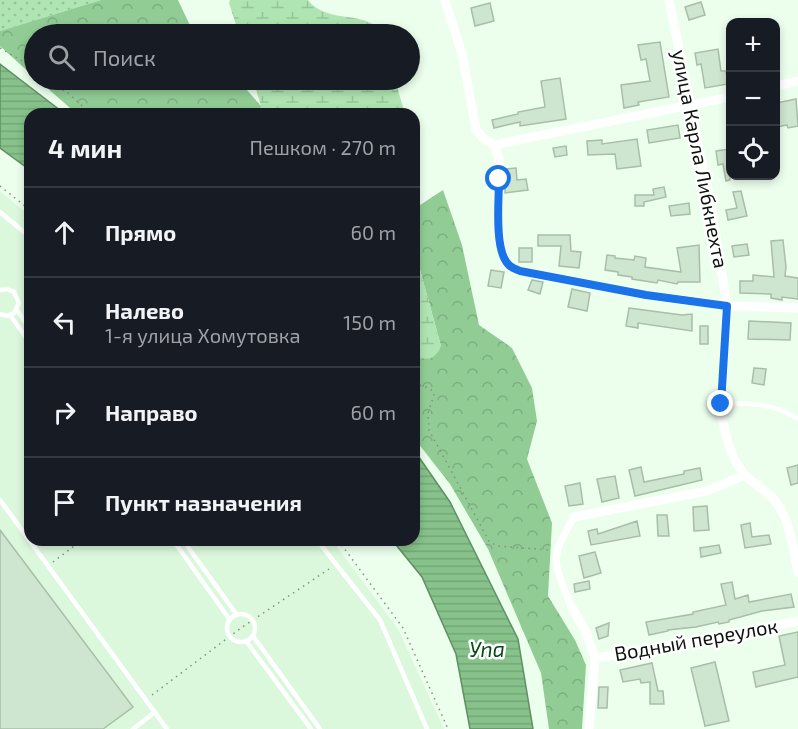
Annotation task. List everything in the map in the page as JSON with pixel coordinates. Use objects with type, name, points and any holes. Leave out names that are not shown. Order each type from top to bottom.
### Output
[{"type":"street","points":[[445,0],[462,54],[476,130],[483,138],[495,145],[726,98]]},
{"type":"street","name":"улица Карла Либкнехта","points":[[669,0],[711,205],[727,306],[721,404],[724,426],[728,442],[745,476]]},
{"type":"street","points":[[780,85],[798,81]]},
{"type":"street","points":[[495,145],[499,158],[498,231],[504,259],[510,267],[520,271],[646,295],[727,306],[798,308]]},
{"type":"street","points":[[589,729],[595,658],[586,632],[571,606],[555,566],[556,550],[574,517],[707,491],[745,476],[776,502],[788,525],[798,573]]},
{"type":"street","name":"Водный переулок","points":[[595,658],[629,654],[798,621]]},
{"type":"lane","points":[[0,212],[24,232]]},
{"type":"lane","points":[[0,290],[11,290],[17,295],[19,303],[17,310],[10,315],[0,314]]},
{"type":"lane","points":[[17,310],[24,320]]},
{"type":"lane","points":[[10,315],[24,335]]},
{"type":"lane","points":[[721,404],[747,403],[778,408],[798,419]]},
{"type":"lane","points":[[0,500],[24,534]]},
{"type":"lane","points":[[33,546],[167,729]]},
{"type":"lane","points":[[177,546],[230,620]]},
{"type":"lane","points":[[187,546],[237,615]]},
{"type":"lane","points":[[322,546],[380,620],[427,729]]},
{"type":"lane","points":[[237,615],[246,615],[253,620],[255,628],[253,636],[246,641],[239,642],[230,636],[228,626],[230,620],[237,615]]},
{"type":"lane","points":[[253,636],[320,729]]},
{"type":"lane","points":[[246,641],[310,729]]},
{"type":"lane","points":[[133,729],[155,712]]},
{"type":"path","points":[[0,48],[24,62]]},
{"type":"path","points":[[63,90],[85,108]]},
{"type":"path","points":[[0,186],[24,205]]},
{"type":"path","points":[[420,386],[433,391],[434,395],[428,410],[429,430],[489,542],[496,546],[556,550]]},
{"type":"path","points":[[47,566],[74,546]]},
{"type":"path","points":[[342,546],[403,628],[448,729]]},
{"type":"path","points":[[146,700],[230,636],[336,564]]},
{"type":"shaded area","points":[[0,191],[24,211],[24,546],[336,546],[398,629],[444,729],[0,729]]},
{"type":"green space","points":[[0,0],[101,0],[0,31]]},
{"type":"green space","points":[[101,0],[178,0],[189,24],[24,24],[24,68],[0,46],[0,31]]},
{"type":"green space","points":[[230,0],[308,0],[316,8],[325,12],[372,24],[236,24]]},
{"type":"green space","points":[[49,90],[247,90],[261,106],[261,108],[70,108]]},
{"type":"green space","points":[[256,90],[398,90],[403,108],[261,108]]},
{"type":"green space","points":[[443,190],[462,245],[479,325],[512,348],[532,388],[537,421],[527,459],[552,523],[548,596],[575,640],[586,665],[582,729],[549,729],[541,673],[488,549],[450,484],[420,446],[420,354],[441,346],[420,270],[420,205]]},
{"type":"green space","points":[[420,270],[441,346],[433,357],[420,357]]},
{"type":"water","points":[[0,64],[24,82],[24,90],[34,90],[57,108],[24,108],[24,166],[0,148]]},
{"type":"water","name":"Упа","points":[[420,459],[450,502],[518,639],[533,729],[470,729],[456,654],[422,577],[397,546],[420,546]]},
{"type":"building","points":[[701,2],[705,15],[689,20],[685,7]]},
{"type":"building","points":[[490,3],[494,21],[475,26],[471,8]]},
{"type":"building","points":[[660,42],[669,97],[638,102],[639,105],[624,108],[621,85],[650,81],[646,59],[641,60],[638,45]]},
{"type":"building","points":[[718,49],[721,71],[726,71],[726,84],[705,88],[701,64],[697,65],[695,53]]},
{"type":"building","points":[[560,78],[566,119],[520,126],[520,122],[494,128],[492,120],[545,107],[541,81]]},
{"type":"building","points":[[796,99],[798,126],[788,128],[787,125],[780,126],[780,102]]},
{"type":"building","points":[[678,125],[680,138],[649,143],[647,130]]},
{"type":"building","points":[[637,139],[641,166],[617,169],[615,154],[588,155],[587,141],[602,140],[602,144]]},
{"type":"building","points":[[566,146],[567,155],[555,157],[553,148]]},
{"type":"building","points":[[726,150],[726,180],[730,180],[726,181],[723,164],[718,165],[716,151]]},
{"type":"building","points":[[516,168],[517,180],[526,179],[528,190],[505,193],[506,169]]},
{"type":"building","points":[[664,187],[666,197],[644,202],[644,206],[635,206],[635,195],[654,195],[653,189]]},
{"type":"building","points":[[741,191],[747,216],[728,220],[726,210],[737,208],[733,192]]},
{"type":"building","points":[[689,203],[690,214],[671,216],[669,206]]},
{"type":"building","points":[[538,235],[570,235],[571,251],[581,252],[579,268],[559,266],[561,246],[538,246]]},
{"type":"building","points":[[783,240],[785,276],[798,278],[798,299],[782,297],[782,300],[771,298],[771,294],[740,293],[740,281],[753,281],[753,275],[774,277],[771,241]]},
{"type":"building","points":[[747,244],[749,255],[734,257],[732,246]]},
{"type":"building","points":[[699,245],[700,282],[678,282],[677,284],[658,280],[657,283],[632,279],[632,277],[618,275],[618,272],[605,270],[607,255],[634,260],[635,256],[646,258],[645,267],[681,272],[677,248]]},
{"type":"building","points":[[519,248],[532,248],[532,262],[519,262]]},
{"type":"building","points":[[491,270],[504,272],[501,288],[488,286]]},
{"type":"building","points":[[532,280],[543,282],[540,294],[528,290]]},
{"type":"building","points":[[572,289],[590,293],[587,311],[568,307]]},
{"type":"building","points":[[629,308],[682,315],[692,314],[692,331],[638,323],[638,328],[626,326]]},
{"type":"building","points":[[749,321],[791,323],[790,340],[748,339]]},
{"type":"building","points":[[700,326],[708,326],[708,344],[700,344]]},
{"type":"building","points":[[754,368],[766,369],[764,385],[752,383]]},
{"type":"building","points":[[798,465],[798,483],[791,485],[787,468]]},
{"type":"building","points":[[641,467],[644,482],[684,474],[684,471],[700,468],[702,480],[635,496],[629,470]]},
{"type":"building","points":[[615,476],[619,498],[602,502],[597,479]]},
{"type":"building","points":[[580,483],[583,504],[569,506],[565,486]]},
{"type":"building","points":[[707,506],[709,530],[694,531],[693,507]]},
{"type":"building","points":[[657,515],[667,515],[669,536],[658,536]]},
{"type":"building","points":[[637,521],[640,536],[591,545],[588,531],[597,529],[598,534]]},
{"type":"building","points":[[750,523],[752,537],[769,535],[771,544],[745,548],[741,525]]},
{"type":"building","points":[[0,530],[133,707],[103,729],[0,729]]},
{"type":"building","points":[[719,545],[721,553],[701,557],[700,548]]},
{"type":"building","points":[[595,552],[601,573],[584,578],[579,556]]},
{"type":"building","points":[[589,581],[590,589],[575,592],[574,584]]},
{"type":"building","points":[[732,582],[735,599],[748,595],[749,602],[791,594],[794,607],[762,611],[719,624],[718,622],[649,635],[646,622],[693,614],[693,612],[726,605],[721,584]]},
{"type":"building","points":[[609,623],[608,636],[599,639],[596,628]]},
{"type":"building","points":[[798,632],[798,677],[756,687],[753,672],[785,665],[779,636]]},
{"type":"building","points":[[715,662],[729,721],[705,726],[691,668]]},
{"type":"building","points":[[652,663],[658,691],[663,691],[664,704],[650,704],[650,682],[641,683],[640,679],[623,682],[620,670]]},
{"type":"building","points":[[599,687],[608,687],[607,708],[598,708]]},
{"type":"route","points":[[499,179],[498,231],[504,259],[510,267],[520,271],[646,295],[727,306],[721,404]]}]
